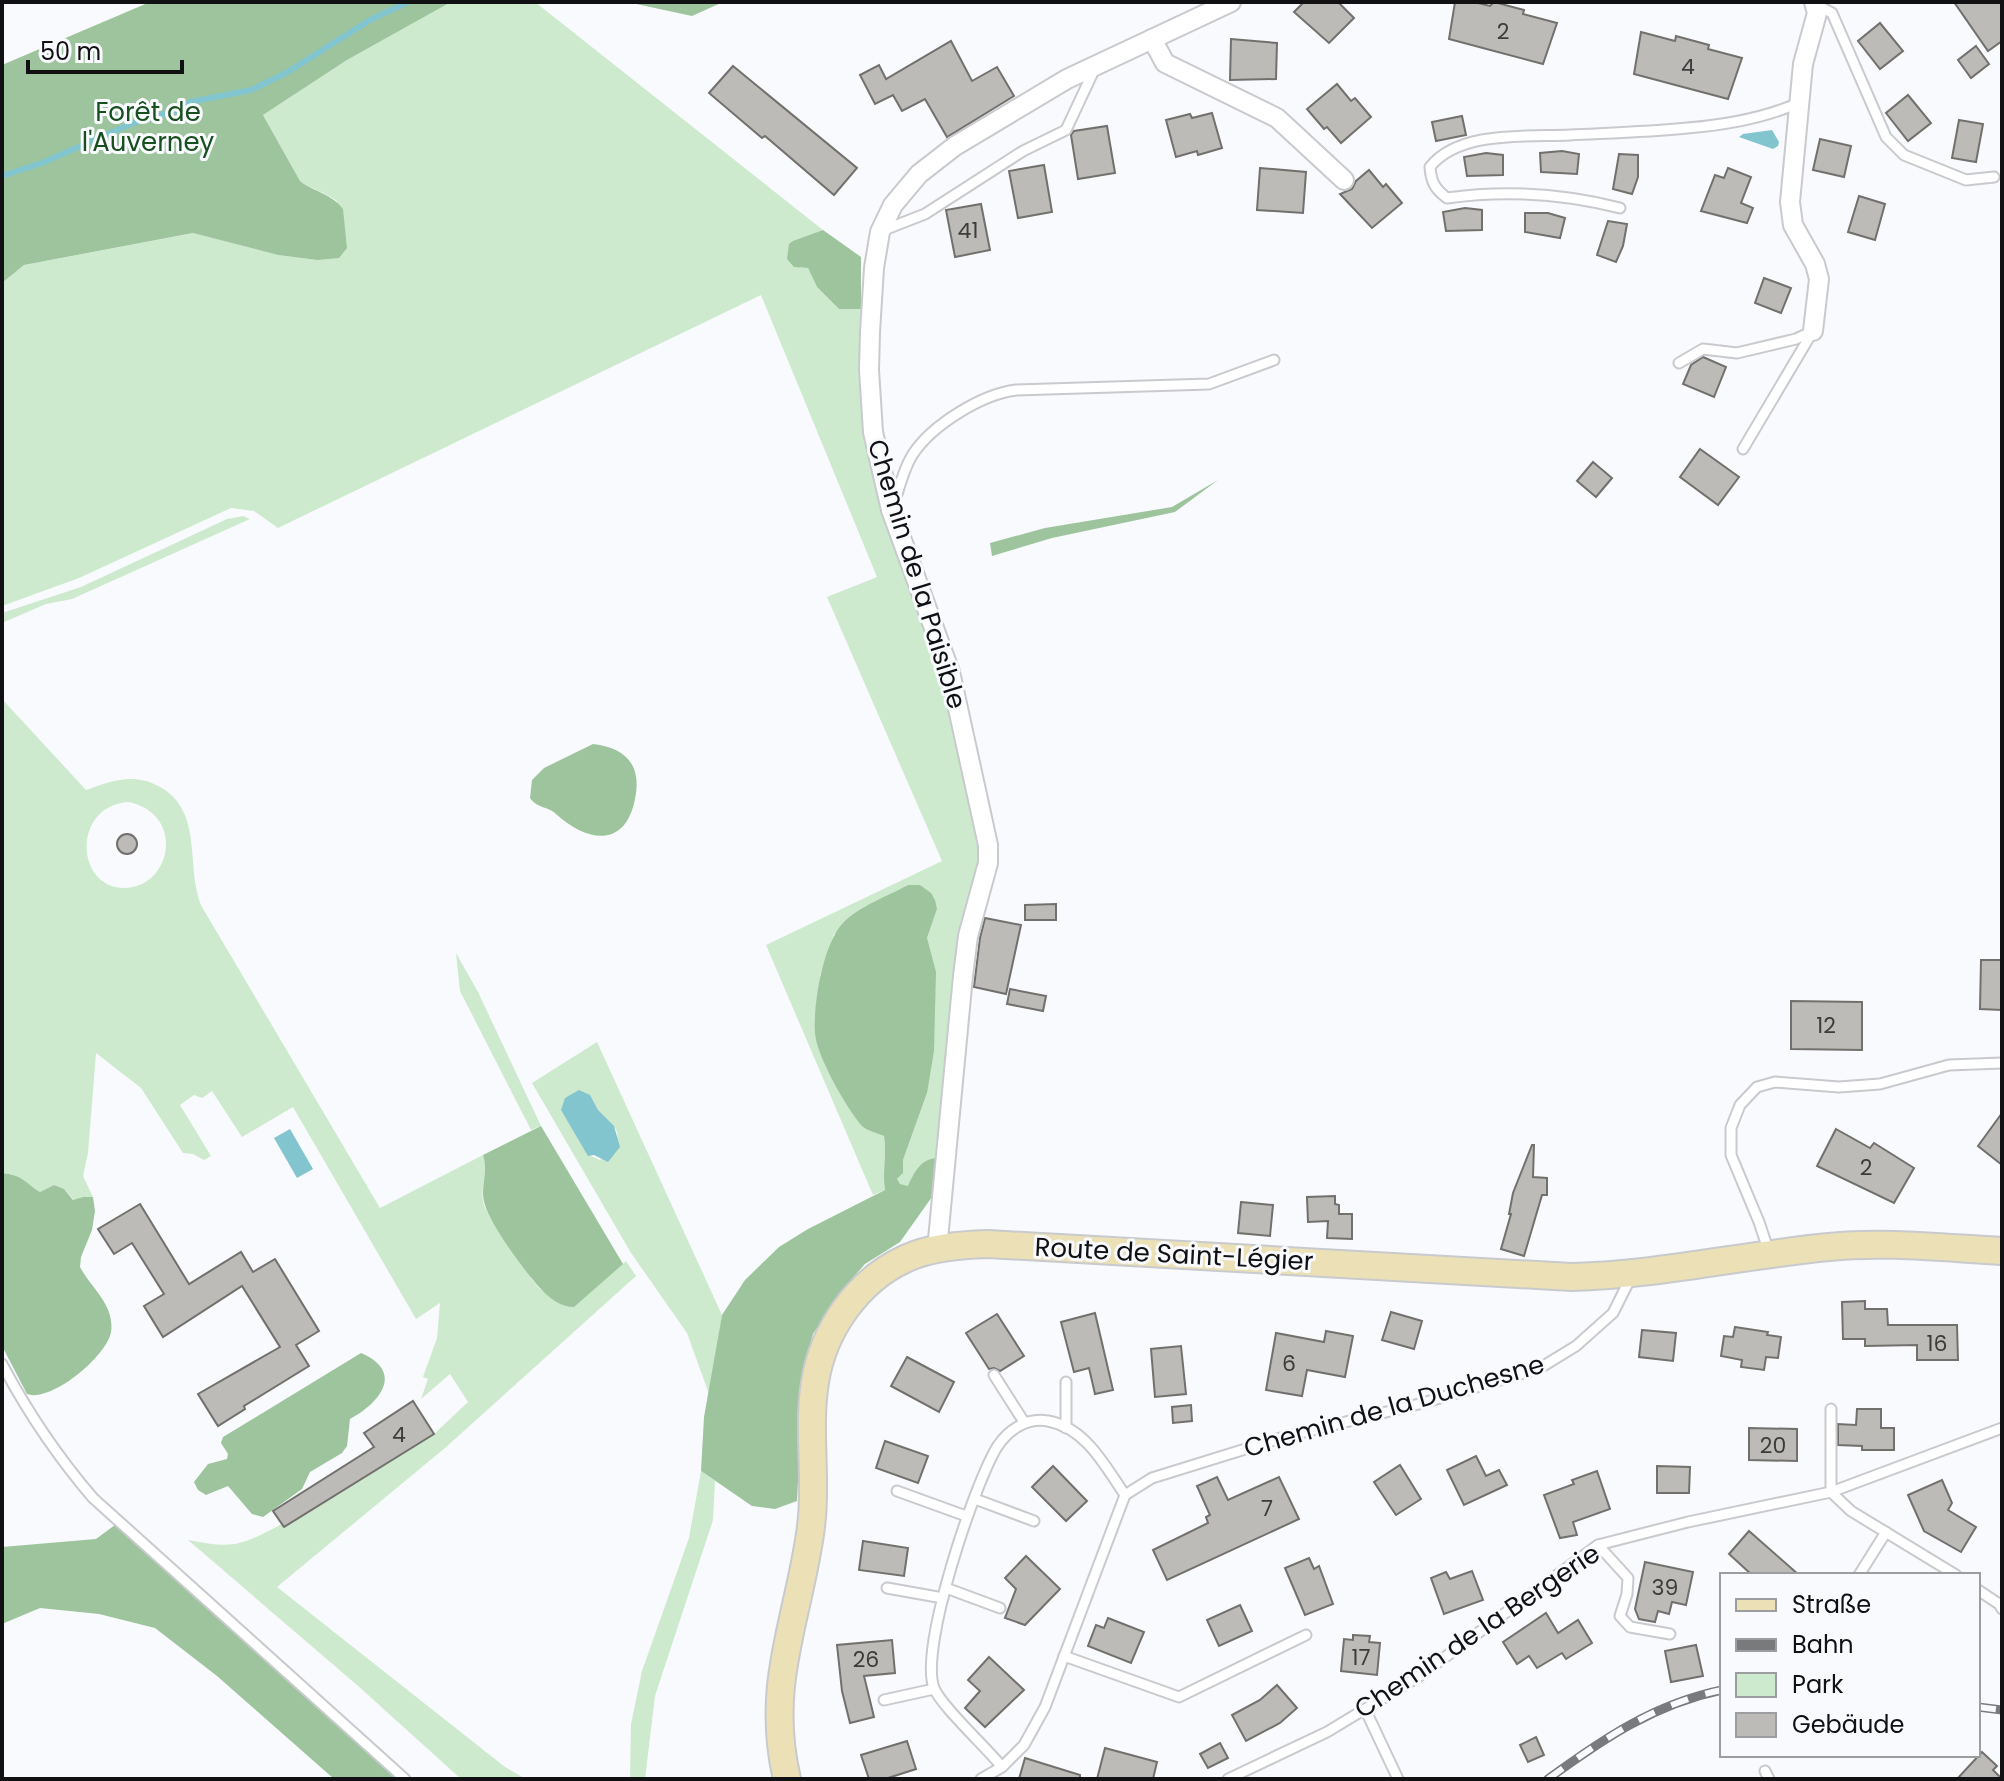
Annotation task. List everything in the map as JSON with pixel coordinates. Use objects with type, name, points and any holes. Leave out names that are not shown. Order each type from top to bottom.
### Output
[{"type":"main road","name":"Route de Saint-Légier","points":[[787,1779],[779,1740],[778,1703],[783,1661],[811,1530],[813,1402],[819,1364],[841,1315],[875,1278],[905,1259],[970,1244],[1012,1244],[1572,1277],[1632,1274],[1832,1246],[1906,1245],[2002,1251]]},
{"type":"street","name":"Chemin de la Paisible","points":[[937,1250],[968,936],[988,863],[988,845],[950,672],[891,510],[873,432],[870,332],[879,241],[893,205],[919,174],[934,162],[1067,79],[1231,2]]},
{"type":"street","points":[[1813,331],[1819,279],[1815,264],[1793,225],[1790,202],[1803,64],[1817,13],[1815,3]]},
{"type":"street","points":[[1152,39],[1165,63],[1277,118],[1344,180]]},
{"type":"lane","points":[[1815,3],[1832,13],[1886,137],[1904,155],[1966,180],[1994,177]]},
{"type":"lane","points":[[879,241],[1023,151],[1066,130],[1096,65]]},
{"type":"lane","points":[[1620,208],[1582,198],[1479,193],[1447,198],[1437,191],[1430,167],[1437,159],[1461,146],[1518,134],[1564,135],[1703,127],[1763,116],[1801,102]]},
{"type":"lane","points":[[1679,363],[1703,349],[1737,353],[1796,339],[1813,331]]},
{"type":"lane","points":[[1743,449],[1813,331]]},
{"type":"lane","points":[[891,510],[909,461],[918,447],[956,416],[996,394],[1016,390],[1209,384],[1274,360]]},
{"type":"lane","points":[[1770,1254],[1731,1155],[1731,1128],[1740,1105],[1757,1087],[1775,1082],[1839,1087],[1880,1084],[1949,1065],[2002,1063]]},
{"type":"lane","name":"Chemin de la Duchesne","points":[[1125,1495],[1152,1478],[1284,1437],[1423,1403],[1540,1368],[1576,1346],[1613,1313],[1632,1274]]},
{"type":"lane","points":[[2,1364],[34,1421],[93,1498],[405,1779]]},
{"type":"lane","points":[[994,1375],[1024,1422]]},
{"type":"lane","points":[[1066,1382],[1066,1428]]},
{"type":"lane","points":[[1831,1409],[1831,1492],[1851,1511],[1951,1573]]},
{"type":"lane","points":[[981,1779],[1002,1767],[1024,1745],[1045,1707],[1125,1495],[1084,1438],[1047,1420],[1024,1422],[1010,1431],[997,1446],[966,1516],[943,1598],[931,1664],[934,1689],[1002,1767]]},
{"type":"lane","name":"Chemin de la Bergerie","points":[[1228,1779],[1327,1732],[1418,1677],[1598,1545],[1688,1522],[1831,1492],[2002,1428]]},
{"type":"lane","points":[[897,1491],[966,1516]]},
{"type":"lane","points":[[975,1499],[1034,1521]]},
{"type":"lane","points":[[1860,1573],[1886,1532]]},
{"type":"lane","points":[[1598,1545],[1628,1578],[1620,1616],[1630,1627],[1670,1634]]},
{"type":"lane","points":[[887,1588],[943,1598]]},
{"type":"lane","points":[[946,1588],[1000,1608]]},
{"type":"lane","points":[[1980,1591],[2001,1606]]},
{"type":"lane","points":[[1064,1656],[1179,1697],[1306,1635]]},
{"type":"lane","points":[[884,1700],[934,1689]]},
{"type":"lane","points":[[1365,1709],[1398,1779]]},
{"type":"green space","name":"Forêt de l'Auverney","points":[[150,2],[451,2],[347,60],[263,115],[300,181],[333,199],[343,209],[347,248],[339,258],[317,260],[278,255],[193,233],[24,265],[2,283],[2,65]]},
{"type":"green space","points":[[451,2],[535,2],[823,230],[789,244],[800,268],[808,268],[817,287],[839,309],[861,309],[860,372],[865,434],[885,525],[938,658],[982,844],[939,1158],[912,1177],[908,1187],[897,1179],[903,1173],[903,1160],[927,1093],[927,938],[937,909],[834,934],[820,976],[868,1130],[884,1136],[885,1190],[873,1195],[766,945],[942,861],[827,597],[877,577],[761,295],[278,528],[254,511],[231,508],[79,578],[2,606],[2,283],[24,265],[194,233],[278,255],[317,260],[337,201],[300,181],[263,115],[347,60]]},
{"type":"green space","points":[[627,2],[723,2],[692,16]]},
{"type":"green space","points":[[823,230],[861,257],[861,309],[839,309],[817,287],[808,268],[794,267],[787,259],[789,244]]},
{"type":"green space","points":[[1218,480],[1175,512],[1052,538],[992,556],[990,543],[1045,528],[1172,507]]},
{"type":"green space","points":[[243,516],[250,519],[72,599],[46,604],[2,623],[2,613],[81,587],[227,519]]},
{"type":"green space","points":[[2,699],[86,790],[124,779],[143,780],[162,788],[175,799],[189,827],[194,876],[202,907],[380,1208],[483,1155],[484,1205],[540,1289],[574,1306],[626,1261],[636,1276],[445,1448],[277,1587],[505,1767],[526,1779],[461,1779],[188,1540],[236,1544],[282,1524],[284,1527],[434,1434],[468,1402],[450,1374],[421,1399],[428,1379],[423,1377],[437,1338],[440,1303],[416,1319],[293,1107],[242,1137],[212,1091],[202,1098],[194,1095],[180,1105],[211,1156],[204,1160],[183,1153],[141,1088],[96,1053],[88,1153],[83,1176],[93,1197],[74,1200],[64,1189],[54,1185],[40,1192],[19,1177],[2,1173]],"holes":[[[128,802],[146,809],[159,820],[165,834],[166,849],[162,864],[153,876],[140,885],[124,888],[108,884],[96,875],[89,862],[89,831],[97,817],[110,807]]]},
{"type":"green space","points":[[593,744],[623,754],[636,777],[637,787],[630,815],[614,833],[603,836],[580,830],[530,798],[532,780],[544,768]]},
{"type":"green space","points":[[908,885],[920,885],[931,893],[937,909],[927,938],[936,972],[934,1051],[927,1093],[903,1160],[903,1173],[897,1179],[900,1184],[908,1186],[923,1163],[939,1158],[934,1194],[900,1242],[865,1264],[842,1290],[813,1334],[804,1369],[797,1501],[775,1509],[752,1506],[701,1471],[704,1417],[722,1315],[745,1280],[779,1247],[885,1190],[884,1136],[862,1126],[833,1081],[817,1043],[816,1007],[825,959],[837,931],[858,911]]},
{"type":"green space","points":[[456,953],[478,992],[541,1126],[531,1130],[460,991]]},
{"type":"green space","points":[[597,1042],[722,1315],[709,1394],[687,1333],[631,1253],[532,1083]],"holes":[[[593,1100],[597,1110],[617,1132],[611,1148],[600,1160],[587,1154],[585,1146]]]},
{"type":"green space","points":[[541,1126],[623,1264],[574,1307],[556,1302],[535,1282],[501,1236],[483,1198],[483,1155]]},
{"type":"green space","points":[[2,1173],[19,1177],[40,1192],[54,1185],[64,1189],[73,1200],[93,1197],[95,1211],[92,1230],[80,1267],[106,1305],[111,1332],[100,1353],[89,1365],[63,1385],[37,1395],[27,1394],[2,1346]]},
{"type":"green space","points":[[361,1353],[382,1369],[385,1378],[383,1387],[371,1405],[350,1419],[347,1446],[342,1453],[310,1472],[302,1489],[263,1517],[252,1514],[228,1486],[206,1495],[198,1490],[194,1482],[208,1464],[227,1459],[228,1454],[221,1443],[223,1437]]},
{"type":"green space","points":[[701,1471],[715,1481],[713,1520],[655,1696],[645,1779],[630,1779],[631,1724],[642,1671],[689,1538]]},
{"type":"green space","points":[[119,1522],[405,1779],[334,1779],[217,1676],[155,1628],[99,1614],[40,1608],[2,1624],[2,1547],[96,1539]]},
{"type":"water","points":[[1772,130],[1779,142],[1773,149],[1739,137],[1743,134]]},
{"type":"water","points":[[579,1090],[590,1095],[598,1110],[614,1126],[620,1147],[608,1162],[594,1155],[588,1156],[561,1110],[565,1098]]},
{"type":"water","points":[[290,1129],[313,1169],[297,1178],[274,1138]]},
{"type":"building","points":[[1304,2],[1338,2],[1354,18],[1329,43],[1294,12]]},
{"type":"building","points":[[1455,2],[1490,6],[1494,2],[1557,23],[1543,64],[1449,39]]},
{"type":"building","points":[[1954,2],[2002,2],[2002,41],[1988,51]]},
{"type":"building","points":[[1880,23],[1903,51],[1880,69],[1858,41]]},
{"type":"building","points":[[1641,32],[1675,41],[1676,36],[1742,58],[1728,99],[1634,74]]},
{"type":"building","points":[[1231,39],[1277,43],[1276,79],[1230,80]]},
{"type":"building","points":[[951,41],[972,81],[997,67],[1014,96],[947,137],[925,99],[902,111],[893,95],[875,104],[860,75],[879,65],[886,79]]},
{"type":"building","points":[[1976,46],[1989,64],[1971,78],[1958,60]]},
{"type":"building","points":[[733,66],[857,168],[834,195],[709,93]]},
{"type":"building","points":[[1337,84],[1351,101],[1355,98],[1371,117],[1341,143],[1307,109]]},
{"type":"building","points":[[1908,95],[1931,123],[1908,141],[1886,113]]},
{"type":"building","points":[[1212,113],[1222,148],[1176,157],[1166,120]]},
{"type":"building","points":[[1462,116],[1466,135],[1436,141],[1432,122]]},
{"type":"building","points":[[1959,120],[1983,124],[1976,162],[1952,158]]},
{"type":"building","points":[[1107,126],[1115,173],[1078,179],[1071,135],[1074,131]]},
{"type":"building","points":[[1820,139],[1851,146],[1844,177],[1813,170]]},
{"type":"building","points":[[1562,151],[1579,154],[1577,174],[1541,172],[1540,153]]},
{"type":"building","points":[[1486,153],[1503,155],[1503,175],[1467,176],[1464,157]]},
{"type":"building","points":[[1619,154],[1638,155],[1638,177],[1632,194],[1613,189]]},
{"type":"building","points":[[1044,165],[1052,212],[1018,218],[1009,171]]},
{"type":"building","points":[[1260,168],[1306,172],[1303,213],[1257,210]]},
{"type":"building","points":[[1728,168],[1751,177],[1741,203],[1753,208],[1747,223],[1701,211],[1715,175],[1724,178]]},
{"type":"building","points":[[1369,170],[1402,203],[1372,228],[1340,194],[1352,189]]},
{"type":"building","points":[[1859,196],[1885,204],[1875,240],[1848,232]]},
{"type":"building","points":[[981,204],[990,250],[955,257],[946,210]]},
{"type":"building","points":[[1465,208],[1482,210],[1482,230],[1446,231],[1443,212]]},
{"type":"building","points":[[1525,213],[1548,213],[1565,218],[1560,238],[1525,232]]},
{"type":"building","points":[[1608,221],[1627,224],[1616,262],[1597,255]]},
{"type":"building","points":[[1764,278],[1791,288],[1781,313],[1755,303]]},
{"type":"building","points":[[1703,357],[1726,367],[1714,397],[1683,384],[1691,365]]},
{"type":"building","points":[[1700,449],[1739,477],[1718,505],[1680,477]]},
{"type":"building","points":[[1593,462],[1612,478],[1596,497],[1577,481]]},
{"type":"building","points":[[127,834],[134,837],[137,844],[134,851],[127,854],[120,851],[117,844],[120,837]]},
{"type":"building","points":[[1056,904],[1056,920],[1025,920],[1025,905]]},
{"type":"building","points":[[985,918],[1021,925],[1006,994],[974,987]]},
{"type":"building","points":[[1981,960],[2002,960],[2002,1010],[1980,1009]]},
{"type":"building","points":[[1010,989],[1046,996],[1043,1011],[1007,1004]]},
{"type":"building","points":[[1791,1001],[1862,1002],[1862,1050],[1791,1049]]},
{"type":"building","points":[[2002,1113],[2002,1165],[1978,1146]]},
{"type":"building","points":[[1836,1129],[1870,1148],[1874,1143],[1914,1168],[1894,1203],[1817,1166]]},
{"type":"building","points":[[1532,1145],[1533,1177],[1547,1178],[1547,1195],[1542,1195],[1524,1256],[1501,1249],[1511,1214],[1513,1193]]},
{"type":"building","points":[[1335,1196],[1339,1214],[1352,1214],[1352,1239],[1327,1238],[1328,1221],[1308,1222],[1307,1197]]},
{"type":"building","points":[[1241,1202],[1273,1205],[1270,1236],[1238,1233]]},
{"type":"building","points":[[140,1204],[189,1284],[241,1252],[253,1272],[275,1259],[319,1331],[296,1345],[309,1366],[218,1426],[198,1394],[280,1347],[242,1286],[163,1337],[144,1306],[164,1294],[132,1243],[114,1254],[98,1229]]},
{"type":"building","points":[[1865,1301],[1865,1309],[1887,1309],[1888,1325],[1957,1325],[1958,1360],[1917,1360],[1917,1345],[1865,1346],[1865,1339],[1843,1339],[1842,1302]]},
{"type":"building","points":[[1391,1312],[1422,1321],[1414,1349],[1382,1340]]},
{"type":"building","points":[[1095,1313],[1113,1390],[1095,1394],[1089,1368],[1074,1372],[1061,1322]]},
{"type":"building","points":[[997,1314],[1024,1356],[1000,1371],[989,1369],[966,1333]]},
{"type":"building","points":[[1735,1327],[1781,1337],[1778,1358],[1766,1357],[1764,1370],[1741,1367],[1742,1360],[1721,1356],[1724,1336],[1733,1337]]},
{"type":"building","points":[[1642,1330],[1676,1333],[1673,1361],[1639,1357]]},
{"type":"building","points":[[1326,1331],[1353,1336],[1345,1377],[1307,1370],[1302,1396],[1266,1390],[1276,1333],[1324,1342]]},
{"type":"building","points":[[1181,1346],[1186,1394],[1155,1397],[1151,1349]]},
{"type":"building","points":[[907,1357],[954,1382],[939,1412],[891,1386]]},
{"type":"building","points":[[413,1401],[434,1434],[284,1527],[273,1511],[374,1447],[364,1433]]},
{"type":"building","points":[[1191,1405],[1192,1421],[1173,1423],[1172,1407]]},
{"type":"building","points":[[1857,1409],[1881,1409],[1881,1428],[1894,1428],[1894,1450],[1862,1450],[1862,1446],[1838,1445],[1838,1424],[1856,1425]]},
{"type":"building","points":[[1749,1428],[1797,1429],[1797,1461],[1749,1460]]},
{"type":"building","points":[[885,1441],[928,1456],[918,1483],[876,1468]]},
{"type":"building","points":[[1476,1456],[1486,1476],[1499,1470],[1507,1485],[1464,1505],[1447,1470]]},
{"type":"building","points":[[1400,1465],[1421,1499],[1396,1515],[1374,1482]]},
{"type":"building","points":[[1053,1466],[1087,1501],[1066,1521],[1032,1487]]},
{"type":"building","points":[[1657,1466],[1690,1467],[1689,1493],[1657,1493]]},
{"type":"building","points":[[1597,1471],[1610,1509],[1573,1522],[1577,1535],[1560,1538],[1544,1495]]},
{"type":"building","points":[[1217,1477],[1228,1500],[1279,1477],[1299,1519],[1167,1580],[1153,1550],[1208,1523],[1206,1517],[1210,1515],[1197,1486]]},
{"type":"building","points":[[1942,1480],[1952,1503],[1948,1510],[1976,1527],[1961,1552],[1924,1531],[1908,1495]]},
{"type":"building","points":[[1749,1531],[1797,1573],[1750,1573],[1729,1554]]},
{"type":"building","points":[[863,1541],[908,1548],[904,1576],[859,1570]]},
{"type":"building","points":[[1026,1556],[1060,1589],[1025,1625],[1005,1618],[1016,1589],[1005,1578]]},
{"type":"building","points":[[1309,1558],[1314,1569],[1319,1566],[1333,1604],[1305,1615],[1285,1568]]},
{"type":"building","points":[[1645,1562],[1693,1572],[1686,1605],[1672,1602],[1669,1614],[1658,1611],[1655,1622],[1639,1619],[1635,1609]]},
{"type":"building","points":[[1472,1571],[1483,1600],[1444,1614],[1431,1578],[1446,1572],[1450,1579]]},
{"type":"building","points":[[1240,1605],[1252,1631],[1219,1646],[1207,1620]]},
{"type":"building","points":[[1546,1613],[1558,1633],[1578,1620],[1592,1643],[1566,1659],[1562,1653],[1537,1668],[1529,1656],[1517,1664],[1503,1642]]},
{"type":"building","points":[[1108,1618],[1144,1632],[1131,1663],[1088,1646],[1096,1625],[1104,1628]]},
{"type":"building","points":[[1353,1635],[1370,1636],[1369,1642],[1380,1643],[1377,1675],[1341,1671],[1344,1639],[1353,1640]]},
{"type":"building","points":[[892,1640],[895,1673],[864,1676],[874,1717],[850,1723],[842,1691],[837,1645]]},
{"type":"building","points":[[1696,1645],[1703,1676],[1671,1682],[1665,1651]]},
{"type":"building","points":[[989,1657],[1024,1690],[985,1727],[965,1708],[980,1691],[968,1680]]},
{"type":"building","points":[[1277,1685],[1297,1708],[1280,1723],[1246,1741],[1232,1715],[1260,1700]]},
{"type":"building","points":[[1536,1737],[1544,1755],[1528,1762],[1520,1745]]},
{"type":"building","points":[[907,1741],[916,1769],[885,1779],[869,1779],[861,1755]]},
{"type":"building","points":[[1220,1743],[1228,1758],[1208,1768],[1200,1754]]},
{"type":"building","points":[[1105,1748],[1157,1762],[1153,1779],[1097,1779]]},
{"type":"building","points":[[1982,1752],[1997,1766],[1993,1770],[2002,1779],[1957,1779],[1980,1757]]},
{"type":"building","points":[[1025,1758],[1080,1775],[1080,1779],[1019,1779]]},
{"type":"waterway","points":[[2,176],[42,163],[133,123],[178,110],[190,102],[251,90],[286,73],[370,20],[408,2]]},
{"type":"railway","points":[[1548,1779],[1630,1725],[1674,1704],[1720,1690]]},
{"type":"railway","points":[[1980,1707],[2002,1710]]}]
